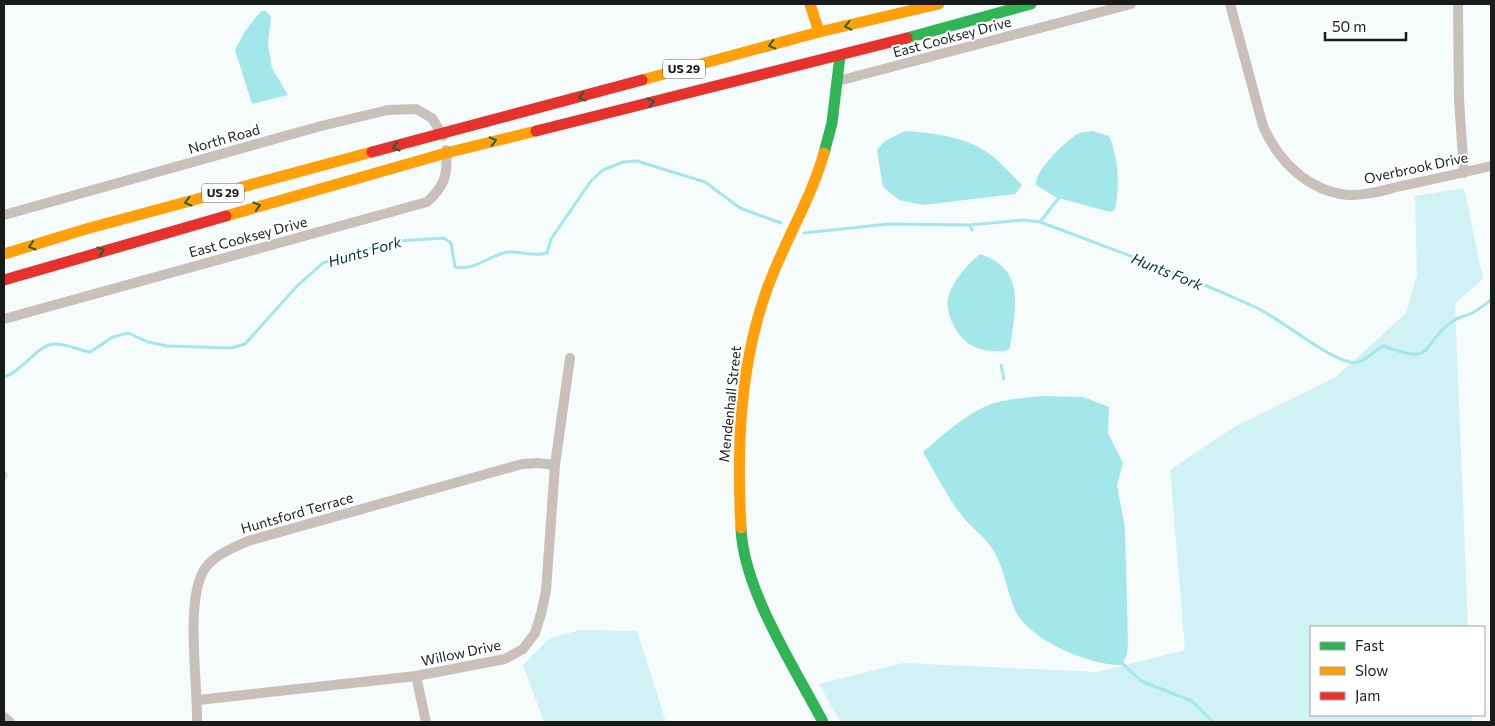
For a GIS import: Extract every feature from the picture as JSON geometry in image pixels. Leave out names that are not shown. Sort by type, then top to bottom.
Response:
[{"type":"main road","points":[[720,85],[766,60],[816,43],[819,32],[810,4]]},
{"type":"main road","name":"US 29","points":[[4,254],[86,229],[819,32],[939,4]]},
{"type":"main road","name":"US 29","points":[[4,280],[446,153],[840,56],[1031,4]]},
{"type":"main road","points":[[840,56],[844,43],[911,11]]},
{"type":"main road","name":"Mendenhall Street","points":[[823,722],[757,594],[746,565],[741,538],[738,469],[743,393],[750,347],[764,297],[820,166],[832,123],[840,56]]},
{"type":"street","name":"East Cooksey Drive","points":[[838,81],[1131,4]]},
{"type":"street","name":"Overbrook Drive","points":[[1230,4],[1263,126],[1279,156],[1305,180],[1329,190],[1348,194],[1370,193],[1491,166]]},
{"type":"street","points":[[1458,4],[1459,99],[1464,173]]},
{"type":"street","name":"North Road","points":[[4,215],[321,126],[388,110],[416,109],[432,118],[443,134]]},
{"type":"street","name":"East Cooksey Drive","points":[[4,319],[427,202],[440,190],[447,172],[443,134]]},
{"type":"street","name":"Willow Drive","points":[[198,700],[416,676],[505,659],[523,649],[535,633],[546,591],[555,465],[570,358]]},
{"type":"street","name":"Huntsford Terrace","points":[[197,722],[198,700],[193,607],[196,585],[206,567],[222,553],[248,541],[522,464],[555,465]]},
{"type":"street","points":[[416,676],[426,722]]},
{"type":"street","points":[[4,717],[10,722]]},
{"type":"shaded area","points":[[1464,188],[1483,279],[1455,303],[1468,626],[1310,626],[1310,716],[1472,716],[1472,722],[840,722],[819,684],[903,663],[1098,672],[1185,650],[1170,470],[1234,427],[1336,377],[1406,313],[1417,275],[1415,196]]},
{"type":"shaded area","points":[[580,630],[637,631],[666,722],[544,722],[523,665],[550,638]]},
{"type":"water","points":[[261,11],[266,11],[271,17],[268,44],[272,68],[288,95],[252,104],[235,50],[245,31]]},
{"type":"water","points":[[905,131],[950,137],[972,144],[991,155],[1022,185],[1015,194],[923,205],[899,200],[883,187],[877,150],[885,141]]},
{"type":"water","points":[[1093,131],[1109,136],[1115,154],[1118,191],[1115,210],[1110,212],[1055,197],[1036,185],[1040,172],[1065,143],[1077,134]]},
{"type":"water","points":[[980,254],[995,261],[1005,270],[1011,280],[1015,305],[1014,319],[1010,348],[1005,351],[987,351],[971,345],[961,337],[948,311],[948,298],[953,285]]},
{"type":"water","points":[[1043,396],[1083,397],[1109,407],[1108,433],[1123,463],[1117,485],[1125,528],[1128,643],[1127,654],[1122,665],[1094,661],[1063,650],[1035,633],[1024,623],[1016,612],[1000,563],[992,548],[959,512],[923,452],[977,410],[1006,400]]},
{"type":"waterway","name":"Hunts Fork","points":[[4,377],[18,369],[48,345],[59,344],[90,352],[113,337],[128,333],[148,342],[167,346],[231,348],[245,344],[297,286],[323,263],[347,254],[399,241],[444,238],[451,243],[455,267],[463,268],[476,265],[508,252],[547,253],[551,239],[591,181],[603,170],[623,162],[637,161],[705,182],[740,208],[781,223]]},
{"type":"waterway","points":[[1040,222],[1061,195]]},
{"type":"waterway","name":"Hunts Fork","points":[[804,233],[889,224],[970,225],[1024,220],[1040,222],[1229,295],[1278,320],[1328,353],[1350,362],[1359,362],[1383,346],[1401,352],[1420,353],[1453,321],[1475,312],[1491,300]]},
{"type":"waterway","name":"Hunts Fork","points":[[970,225],[972,230]]},
{"type":"waterway","points":[[1001,365],[1004,379]]},
{"type":"waterway","name":"Hunts Fork","points":[[4,472],[6,475],[4,480]]},
{"type":"waterway","points":[[1120,661],[1141,681],[1192,701],[1213,722]]},
{"type":"traffic: fast","points":[[907,38],[1031,4]]},
{"type":"traffic: fast","points":[[824,153],[832,123],[840,56]]},
{"type":"traffic: fast","points":[[741,528],[744,552],[760,602],[785,653],[823,722]]},
{"type":"traffic: slow","points":[[810,4],[819,32]]},
{"type":"traffic: slow","points":[[642,80],[819,32],[939,4]]},
{"type":"traffic: slow","points":[[226,216],[446,153],[536,131]]},
{"type":"traffic: slow","points":[[4,254],[86,229],[372,152]]},
{"type":"traffic: slow","points":[[741,528],[740,441],[749,354],[771,279],[811,190],[824,153]]},
{"type":"traffic: jam","points":[[536,131],[907,38]]},
{"type":"traffic: jam","points":[[372,152],[642,80]]},
{"type":"traffic: jam","points":[[4,280],[226,216]]}]
